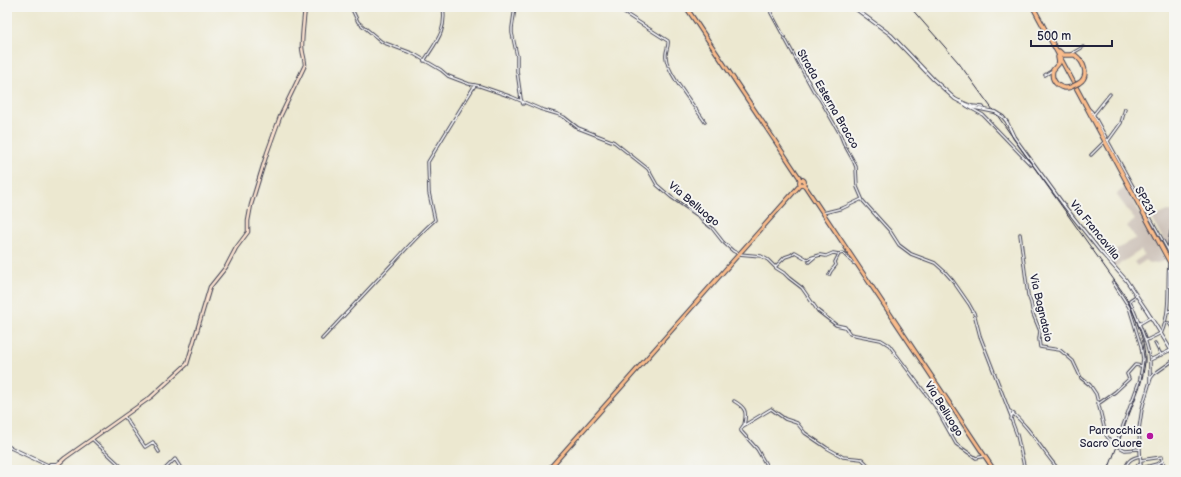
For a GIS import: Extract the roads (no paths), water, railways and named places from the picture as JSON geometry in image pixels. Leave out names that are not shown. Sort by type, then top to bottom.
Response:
[{"type":"highway","name":"SP231","points":[[1033,8],[1057,49],[1174,268]]},
{"type":"highway","name":"SP231","points":[[1033,8],[1174,268]]},
{"type":"highway","points":[[1057,49],[1062,55],[1074,54]]},
{"type":"highway","points":[[1052,72],[1059,63],[1058,54]]},
{"type":"highway","points":[[1066,66],[1066,60],[1074,54]]},
{"type":"highway","points":[[1052,72],[1057,84],[1061,88],[1066,89],[1079,83],[1085,77],[1085,71],[1074,54]]},
{"type":"highway","points":[[1052,72],[1059,66],[1063,68],[1072,79]]},
{"type":"main road","points":[[53,468],[151,398],[187,364],[209,288],[227,266],[236,248],[248,232],[248,221],[251,205],[267,153],[280,117],[305,65],[302,48],[305,7]]},
{"type":"main road","points":[[686,7],[994,470]]},
{"type":"main road","points":[[548,470],[801,182]]},
{"type":"street","name":"Via Belluogo","points":[[351,7],[358,22],[382,42],[414,54],[441,70],[448,76],[557,114],[564,117],[578,128],[614,142],[648,169],[657,185],[675,200],[700,217],[712,228],[723,242],[738,254],[761,256],[768,260],[802,288],[818,311],[831,322],[840,327],[843,326],[850,334],[881,340],[889,345],[935,406],[952,438],[958,446],[976,458],[985,456]]},
{"type":"street","points":[[424,61],[442,32],[444,17],[443,7]]},
{"type":"street","points":[[515,7],[512,34],[517,56],[516,65],[523,104]]},
{"type":"street","points":[[615,7],[668,41],[666,57],[671,73],[706,122]]},
{"type":"street","name":"Strada Esterna Bracco","points":[[771,7],[771,13],[784,38],[840,134],[854,162],[856,167],[856,187],[862,199],[890,231],[899,245],[911,254],[935,263],[945,272],[953,281],[974,313],[980,336],[1011,416],[1025,470]]},
{"type":"street","points":[[855,7],[891,35],[933,79],[958,101],[983,114],[1031,165]]},
{"type":"street","points":[[1169,7],[1174,8]]},
{"type":"street","points":[[1074,54],[1083,47]]},
{"type":"street","points":[[322,339],[421,233],[435,220],[429,193],[428,162],[475,85]]},
{"type":"street","points":[[1094,114],[1110,94]]},
{"type":"street","points":[[958,101],[972,106],[983,107],[983,114]]},
{"type":"street","name":"Via Francavilla","points":[[970,108],[996,112],[1003,117],[1012,133],[1066,208],[1100,251],[1126,280],[1174,355]]},
{"type":"street","points":[[1108,141],[1121,123],[1125,108]]},
{"type":"street","points":[[1089,109],[1094,114],[1168,250],[1174,268],[1168,271]]},
{"type":"street","name":"SP231","points":[[1102,136],[1168,263],[1174,268],[1174,274]]},
{"type":"street","points":[[1091,155],[1104,142]]},
{"type":"street","points":[[823,213],[843,208],[862,199]]},
{"type":"street","points":[[1168,250],[1174,222]]},
{"type":"street","name":"Via Bagnatoio","points":[[1020,234],[1028,295],[1033,314],[1040,331],[1038,338],[1040,347],[1060,350],[1073,361],[1082,378],[1093,389],[1106,434],[1112,443],[1116,445]]},
{"type":"street","points":[[775,267],[785,257],[795,252],[807,259],[820,255],[826,256],[833,253],[843,253],[853,263],[857,264]]},
{"type":"street","points":[[829,275],[836,265],[839,254]]},
{"type":"street","points":[[809,262],[816,256]]},
{"type":"street","points":[[1144,341],[1161,334],[1167,312],[1168,263]]},
{"type":"street","points":[[1113,282],[1126,302],[1133,317],[1142,346],[1143,359],[1139,382],[1116,445],[1125,450],[1140,449]]},
{"type":"street","points":[[1136,296],[1130,301],[1150,360],[1151,376],[1142,409],[1139,429],[1142,469],[1159,463],[1162,460]]},
{"type":"street","points":[[1167,312],[1174,309]]},
{"type":"street","points":[[1139,324],[1151,317]]},
{"type":"street","points":[[1166,317],[1174,330]]},
{"type":"street","points":[[1164,324],[1166,322],[1169,323]]},
{"type":"street","points":[[1155,343],[1161,354]]},
{"type":"street","points":[[1150,360],[1171,350]]},
{"type":"street","points":[[1151,376],[1174,360]]},
{"type":"street","points":[[1098,404],[1115,392],[1128,380],[1127,374],[1135,366],[1142,366]]},
{"type":"street","points":[[1150,372],[1154,374]]},
{"type":"street","points":[[734,401],[745,410],[746,415],[741,431],[757,448],[769,470]]},
{"type":"street","points":[[744,425],[771,409],[785,419],[797,423],[805,432],[827,448],[845,458],[862,459],[873,470]]},
{"type":"street","points":[[1008,410],[1014,414],[1032,433],[1041,448],[1059,470]]},
{"type":"street","points":[[124,416],[145,447],[153,442],[159,452]]},
{"type":"street","points":[[92,439],[125,470]]},
{"type":"street","points":[[7,446],[60,470],[63,460]]},
{"type":"street","points":[[1126,470],[1126,464],[1129,460],[1140,456]]},
{"type":"street","points":[[1141,460],[1162,457],[1165,470]]},
{"type":"street","points":[[164,470],[175,459],[182,470]]},
{"type":"street","points":[[47,464],[56,464],[63,460]]},
{"type":"street","points":[[1153,470],[1160,469],[1159,463]]},
{"type":"street","points":[[47,464],[53,468]]},
{"type":"street","points":[[1134,470],[1141,464]]},
{"type":"railway","points":[[910,7],[958,62],[993,110]]},
{"type":"railway","points":[[997,115],[1124,294],[1139,327],[1145,354],[1143,375],[1108,470]]},
{"type":"place","name":"Parrocchia Sacro Cuore","points":[[1150,436]]}]
